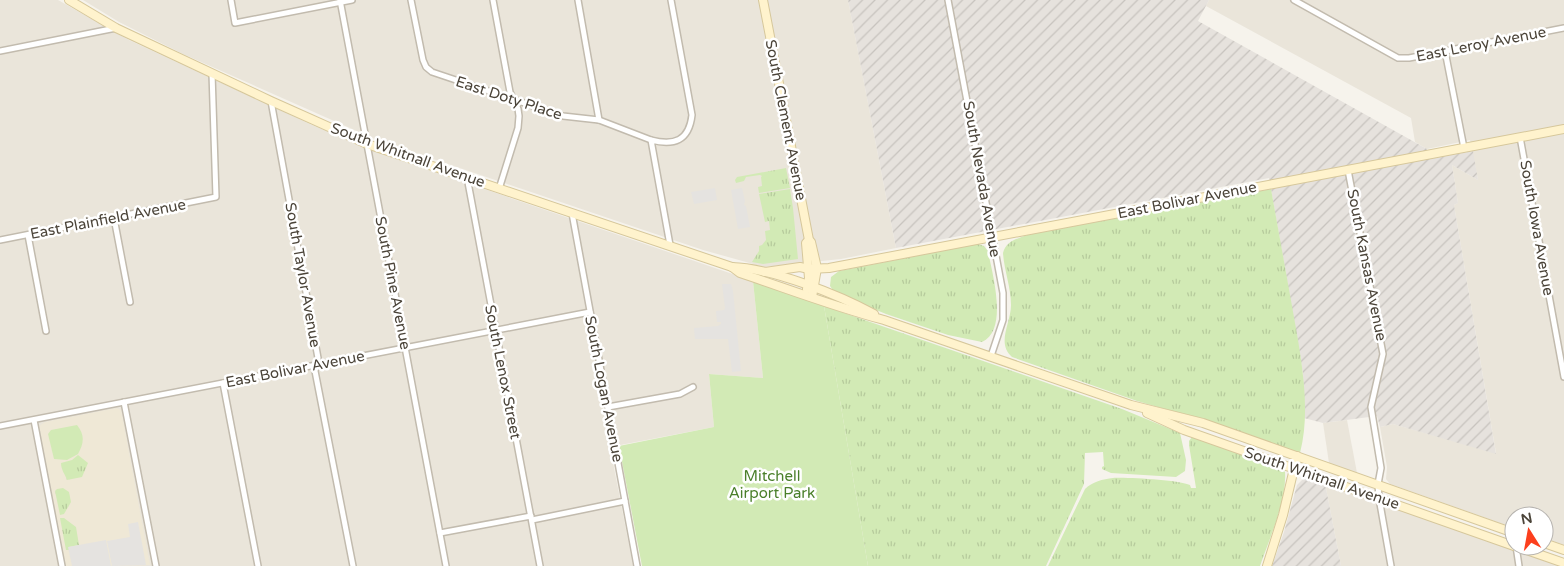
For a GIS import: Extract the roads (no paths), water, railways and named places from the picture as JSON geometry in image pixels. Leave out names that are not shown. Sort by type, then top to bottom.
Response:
[{"type":"street","name":"South Whitnall Avenue","points":[[69,0],[116,28],[367,144],[670,245],[732,267],[740,273],[809,295],[844,310],[884,320],[1131,405],[1203,423],[1504,530]]},
{"type":"street","points":[[231,0],[235,23],[352,0]]},
{"type":"street","name":"East Doty Place","points":[[411,0],[422,60],[432,72],[563,116],[599,120],[662,143],[676,142],[686,134],[691,123],[691,108],[670,0]]},
{"type":"street","points":[[493,0],[510,92],[518,109],[518,128],[499,188]]},
{"type":"street","points":[[578,0],[599,120]]},
{"type":"street","name":"South Clement Avenue","points":[[763,0],[809,240],[806,243],[813,269],[809,295]]},
{"type":"street","name":"South Nevada Avenue","points":[[948,0],[993,237],[1004,308],[1003,320],[991,356]]},
{"type":"street","name":"East Leroy Avenue","points":[[1294,0],[1398,58],[1409,58],[1564,28]]},
{"type":"street","name":"South Pine Avenue","points":[[340,1],[446,566]]},
{"type":"street","points":[[0,51],[116,28]]},
{"type":"street","points":[[1445,51],[1464,148]]},
{"type":"street","name":"East Plainfield Avenue","points":[[0,240],[216,197],[212,74]]},
{"type":"street","name":"South Taylor Avenue","points":[[271,101],[318,358],[315,371],[353,566]]},
{"type":"street","name":"East Bolivar Avenue","points":[[765,272],[800,268],[813,269],[993,237],[1564,129]]},
{"type":"street","name":"South Iowa Avenue","points":[[1520,137],[1564,377]]},
{"type":"street","points":[[651,140],[670,245]]},
{"type":"street","name":"South Kansas Avenue","points":[[1348,170],[1384,354],[1371,407],[1381,468],[1378,484],[1391,566]]},
{"type":"street","name":"South Lenox Street","points":[[467,178],[540,566]]},
{"type":"street","name":"South Logan Avenue","points":[[572,213],[637,566]]},
{"type":"street","points":[[114,218],[130,302]]},
{"type":"street","points":[[28,235],[46,331]]},
{"type":"street","name":"South Whitnall Avenue","points":[[732,267],[744,267],[765,272],[811,287],[857,305],[884,320]]},
{"type":"street","name":"East Bolivar Avenue","points":[[0,426],[590,312]]},
{"type":"street","points":[[223,383],[258,566]]},
{"type":"street","points":[[608,407],[680,394],[693,386]]},
{"type":"street","points":[[124,402],[156,566]]},
{"type":"street","name":"South Whitnall Avenue","points":[[1131,405],[1184,430],[1504,542]]},
{"type":"street","points":[[34,420],[62,566]]},
{"type":"street","points":[[1267,566],[1283,515],[1297,456]]},
{"type":"street","points":[[440,533],[625,501]]},
{"type":"street","points":[[1453,524],[1457,512]]},
{"type":"street","name":"South Whitnall Avenue","points":[[1544,556],[1564,563]]},
{"type":"park label","name":"Mitchell Airport Park","points":[[772,484]]}]
